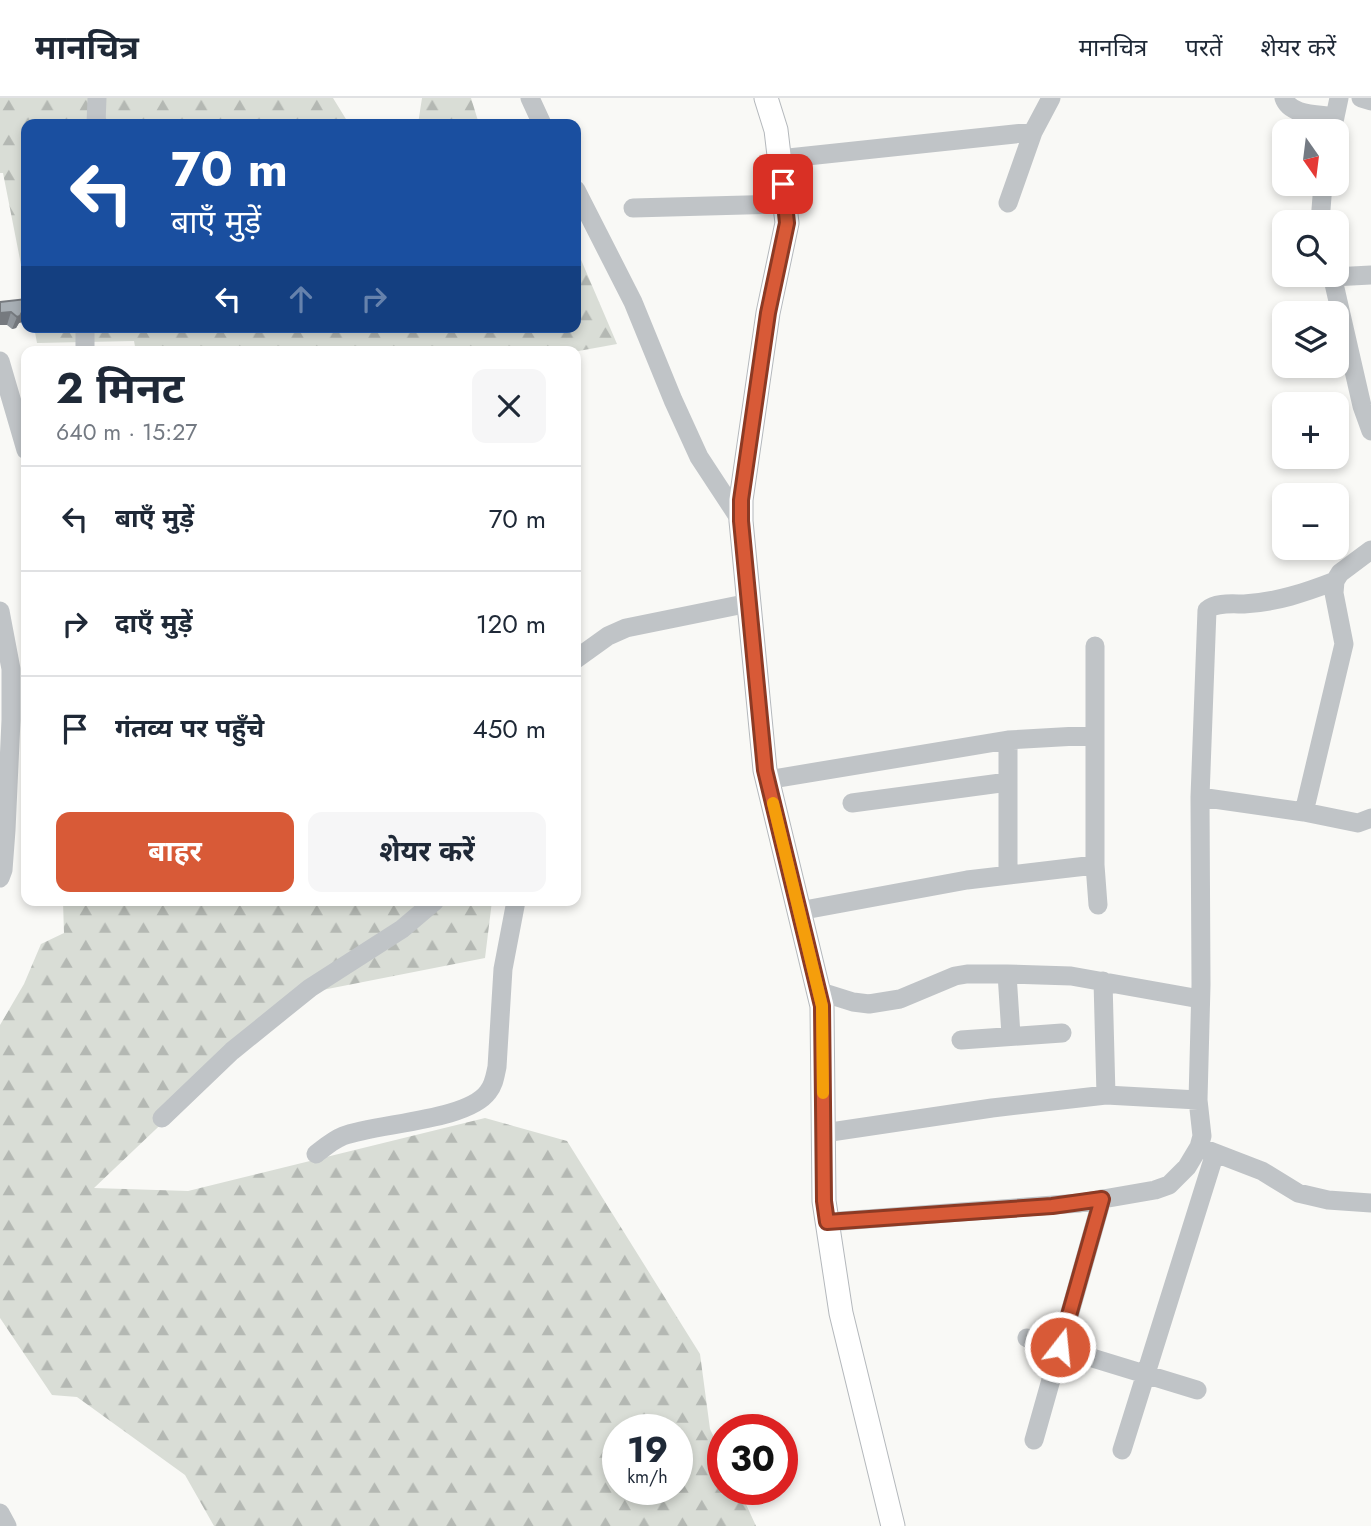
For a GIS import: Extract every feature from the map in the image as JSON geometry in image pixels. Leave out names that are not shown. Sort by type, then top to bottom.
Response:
[{"type":"main road","points":[[766,98],[776,130],[787,223],[768,313],[741,500],[741,521],[767,780],[822,1006],[824,1201],[827,1222],[841,1312],[893,1526]]},
{"type":"street","points":[[96,119],[97,98]]},
{"type":"street","points":[[530,98],[540,119]]},
{"type":"street","points":[[1008,203],[1033,132],[1051,98]]},
{"type":"street","points":[[1284,98],[1293,110],[1335,115]]},
{"type":"street","points":[[1361,98],[1371,101]]},
{"type":"street","points":[[779,159],[1033,132]]},
{"type":"street","points":[[581,200],[633,302],[699,457],[741,521]]},
{"type":"street","points":[[633,208],[785,204]]},
{"type":"street","points":[[1349,276],[1371,275]]},
{"type":"street","points":[[1335,287],[1362,405],[1371,431]]},
{"type":"street","points":[[0,361],[21,433]]},
{"type":"street","points":[[1304,812],[1344,644],[1334,593],[1335,581],[1340,572],[1371,551]]},
{"type":"street","points":[[1122,1450],[1207,1150],[1202,1136],[1198,1100],[1200,797],[1207,610],[1211,606],[1266,603],[1284,599],[1335,581]]},
{"type":"street","points":[[581,655],[608,636],[626,628],[749,603]]},
{"type":"street","points":[[0,611],[10,669],[11,707],[7,818],[0,878]]},
{"type":"street","points":[[1095,646],[1095,865],[1098,905]]},
{"type":"street","points":[[767,780],[1008,740],[1095,735]]},
{"type":"street","points":[[1008,740],[1008,875]]},
{"type":"street","points":[[852,803],[1009,782]]},
{"type":"street","points":[[1200,797],[1358,823],[1371,818]]},
{"type":"street","points":[[799,911],[939,885],[1095,865]]},
{"type":"street","points":[[162,1118],[232,1051],[310,988],[402,929],[429,906]]},
{"type":"street","points":[[316,1154],[344,1135],[447,1113],[480,1100],[488,1093],[497,1067],[503,969],[515,906]]},
{"type":"street","points":[[818,991],[853,1002],[885,1002],[913,994],[955,976],[1007,974],[1071,976],[1200,999]]},
{"type":"street","points":[[1007,974],[1011,1035]]},
{"type":"street","points":[[1103,981],[1106,1095]]},
{"type":"street","points":[[961,1040],[1062,1033]]},
{"type":"street","points":[[824,1133],[992,1108],[1106,1095],[1198,1100]]},
{"type":"street","points":[[827,1222],[1052,1206],[1155,1190],[1180,1177],[1207,1150]]},
{"type":"street","points":[[1207,1150],[1262,1171],[1298,1193],[1312,1198],[1371,1203]]},
{"type":"street","points":[[1034,1440],[1102,1199]]},
{"type":"street","points":[[1027,1338],[1197,1391]]},
{"type":"street","points":[[0,1513],[7,1526]]},
{"type":"green space","points":[[0,98],[333,98],[346,119],[21,119],[21,265],[3,173],[0,173]]},
{"type":"green space","points":[[422,98],[471,98],[477,119],[419,119]]},
{"type":"green space","points":[[581,260],[617,344],[581,351],[581,346],[135,346],[134,341],[37,343],[35,333],[581,333]]},
{"type":"green space","points":[[63,906],[491,906],[485,958],[297,995],[94,1188],[188,1191],[485,1118],[567,1141],[700,1354],[708,1414],[707,1505],[746,1505],[756,1526],[214,1526],[185,1475],[77,1397],[52,1395],[0,1318],[0,1025],[24,984],[41,944],[64,933]]},
{"type":"building","points":[[21,300],[20,316],[17,317],[11,312],[0,313],[0,302]]},
{"type":"slow traffic","points":[[773,803],[822,1006],[823,1093]]},
{"type":"route","points":[[783,184],[787,223],[768,313],[741,500],[741,521],[765,770],[822,1006],[824,1201],[827,1222],[1052,1206],[1102,1199],[1060,1347]]}]
